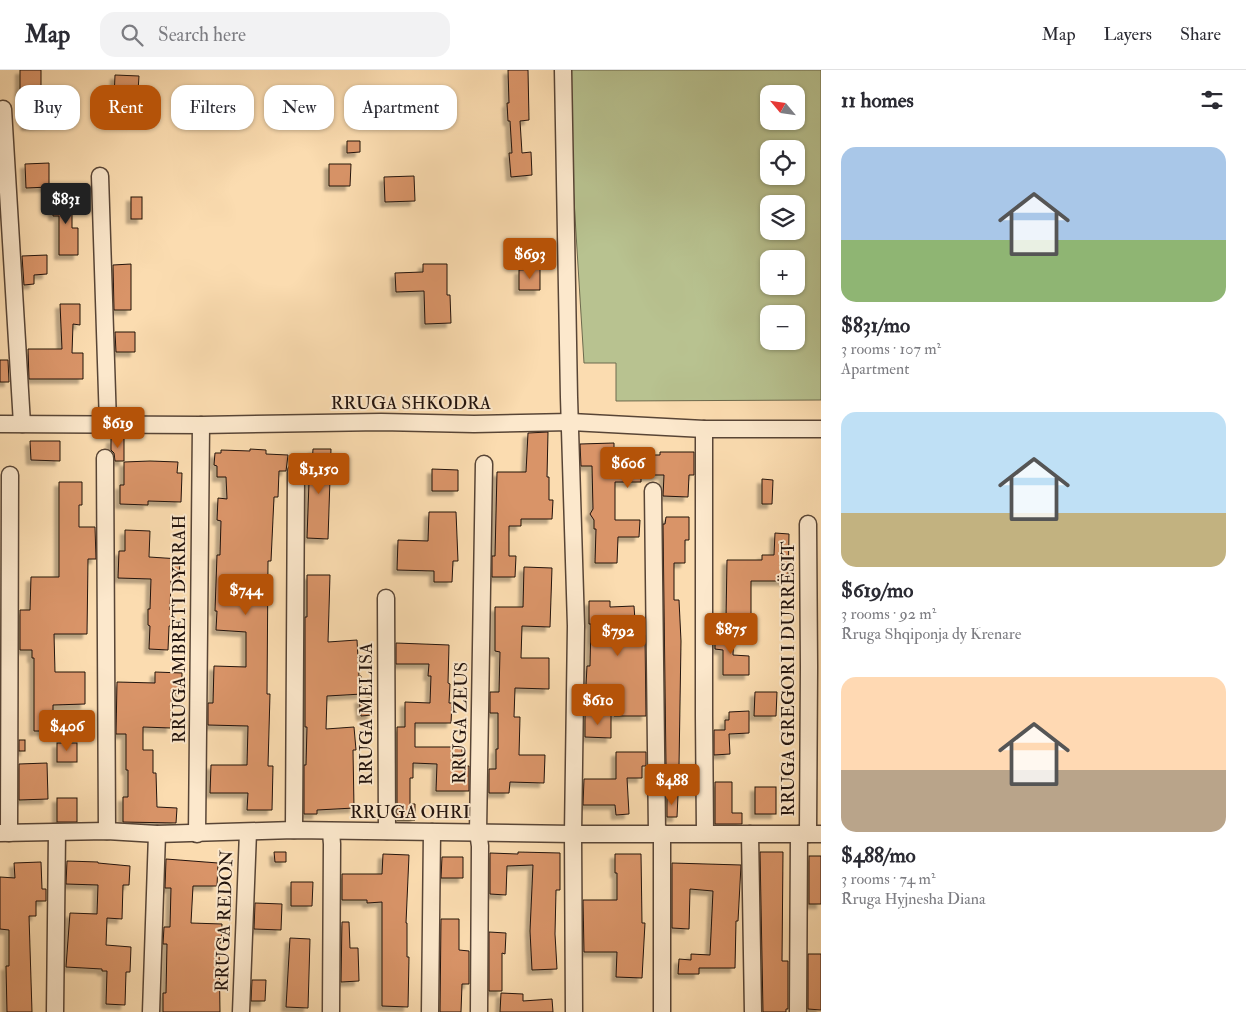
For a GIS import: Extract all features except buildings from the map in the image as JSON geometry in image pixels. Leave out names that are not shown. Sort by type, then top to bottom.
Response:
[{"type":"street","points":[[563,70],[576,626],[573,834],[574,1012]]},
{"type":"street","points":[[4,109],[22,424]]},
{"type":"street","points":[[100,176],[108,424]]},
{"type":"street","name":"RRUGA SHKODRA","points":[[0,424],[381,422],[474,424],[571,422],[704,429],[821,429]]},
{"type":"street","name":"RRUGA MBRETI DYRRAH","points":[[197,834],[201,424]]},
{"type":"street","points":[[704,429],[705,833]]},
{"type":"street","points":[[105,458],[107,831]]},
{"type":"street","name":"RRUGA ZEUS","points":[[479,1012],[480,846],[478,832],[484,464]]},
{"type":"street","points":[[294,830],[296,472]]},
{"type":"street","points":[[4,833],[10,474]]},
{"type":"street","points":[[653,490],[662,1012]]},
{"type":"street","name":"RRUGA GREGORI I DURRËSIT","points":[[798,1012],[809,834],[808,524]]},
{"type":"street","name":"RRUGA MELISA","points":[[386,598],[386,831]]},
{"type":"street","name":"RRUGA OHRI","points":[[4,833],[107,831],[197,834],[294,830],[573,834],[809,834]]},
{"type":"street","points":[[55,1012],[57,832]]},
{"type":"street","name":"RRUGA REDON","points":[[241,1012],[248,832]]},
{"type":"street","points":[[331,832],[331,1012]]},
{"type":"street","points":[[430,1012],[432,832]]},
{"type":"street","points":[[151,1012],[157,834]]},
{"type":"street","points":[[750,834],[753,1012]]},
{"type":"green space","points":[[566,70],[821,70],[821,400],[616,401],[616,363],[584,363]]}]
